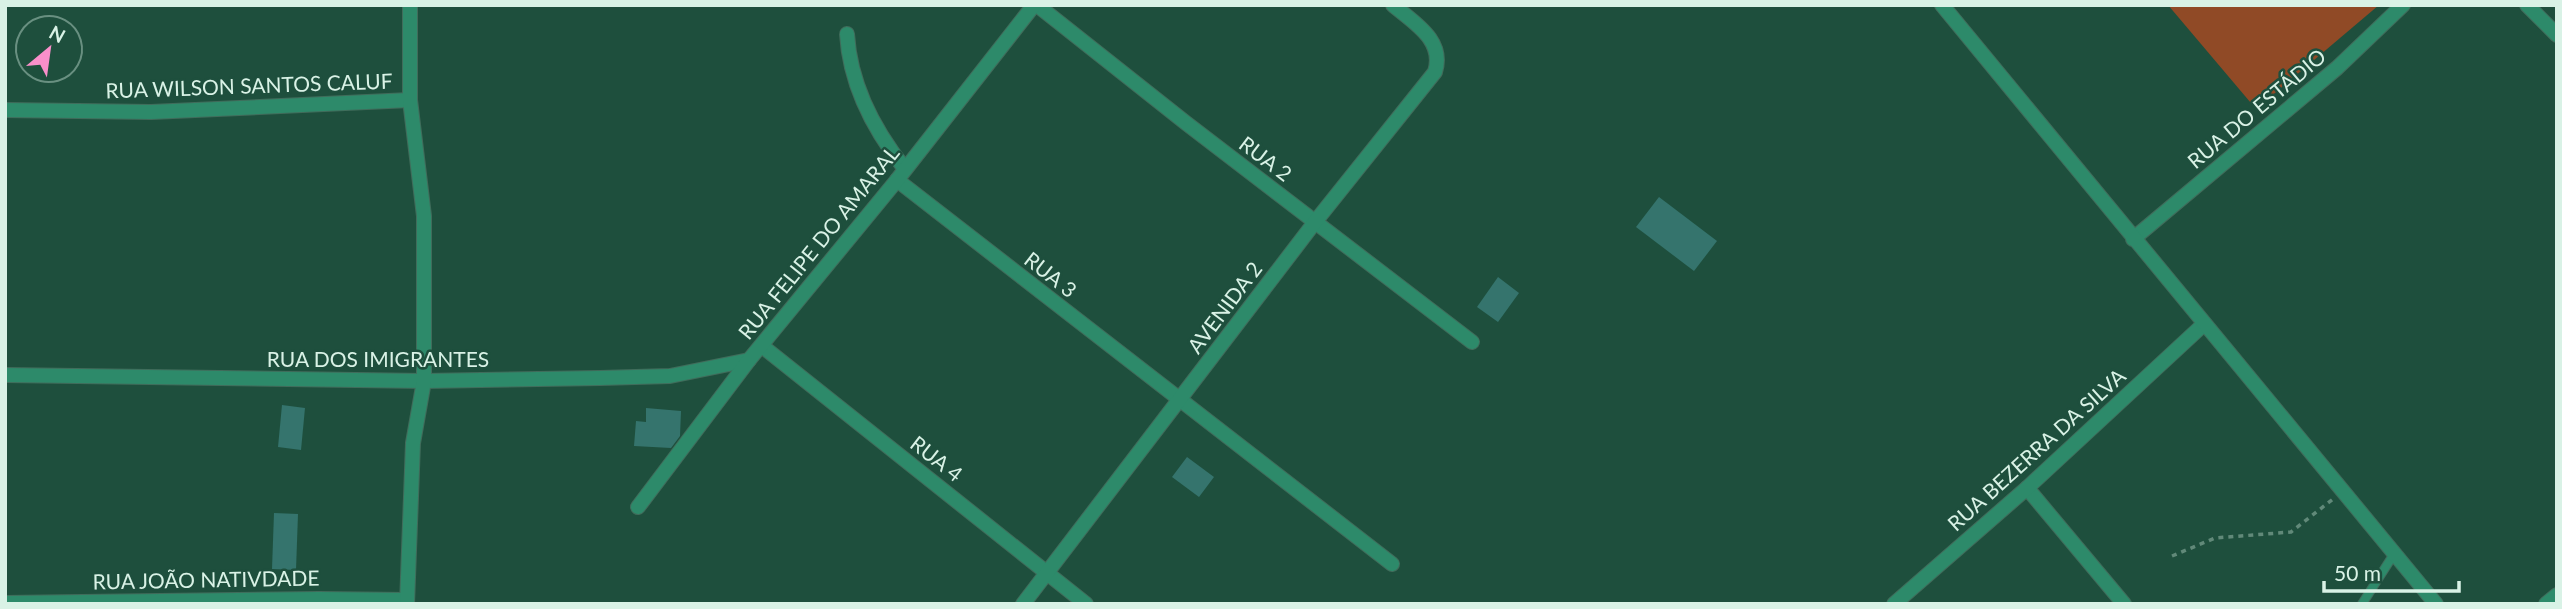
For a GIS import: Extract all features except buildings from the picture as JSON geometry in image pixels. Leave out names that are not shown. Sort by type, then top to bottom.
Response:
[{"type":"street","points":[[407,602],[413,443],[424,381],[424,216],[410,100],[410,5]]},
{"type":"street","name":"RUA FELIPE DO AMARAL","points":[[638,507],[749,360],[1035,5]]},
{"type":"street","name":"RUA 2","points":[[1035,5],[1472,342]]},
{"type":"street","name":"AVENIDA 2","points":[[1023,604],[1315,222],[1435,72],[1437,50],[1426,33],[1393,5]]},
{"type":"street","points":[[1942,5],[2436,604]]},
{"type":"street","name":"RUA DO ESTÁDIO","points":[[2133,239],[2337,68],[2403,5]]},
{"type":"street","points":[[2527,5],[2557,35]]},
{"type":"street","name":"RUA 3","points":[[847,34],[857,86],[870,118],[901,174],[1180,401],[1392,564]]},
{"type":"street","name":"RUA WILSON SANTOS CALUF","points":[[5,110],[151,112],[410,100]]},
{"type":"street","name":"RUA BEZERRA DA SILVA","points":[[1894,604],[2027,488],[2204,324]]},
{"type":"street","name":"RUA 4","points":[[762,346],[1086,604]]},
{"type":"street","name":"RUA DOS IMIGRANTES","points":[[5,375],[424,381],[670,376],[749,360]]},
{"type":"street","points":[[2027,488],[2124,604]]},
{"type":"street","points":[[2546,604],[2557,595]]},
{"type":"street","name":"RUA JOÃO NATIVDADE","points":[[5,603],[319,598],[407,602]]},
{"type":"lane","points":[[2362,604],[2394,554]]},
{"type":"path","points":[[2172,556],[2215,538],[2291,532],[2343,491]]},
{"type":"shaded area","points":[[2168,5],[2379,5],[2256,109]]}]
